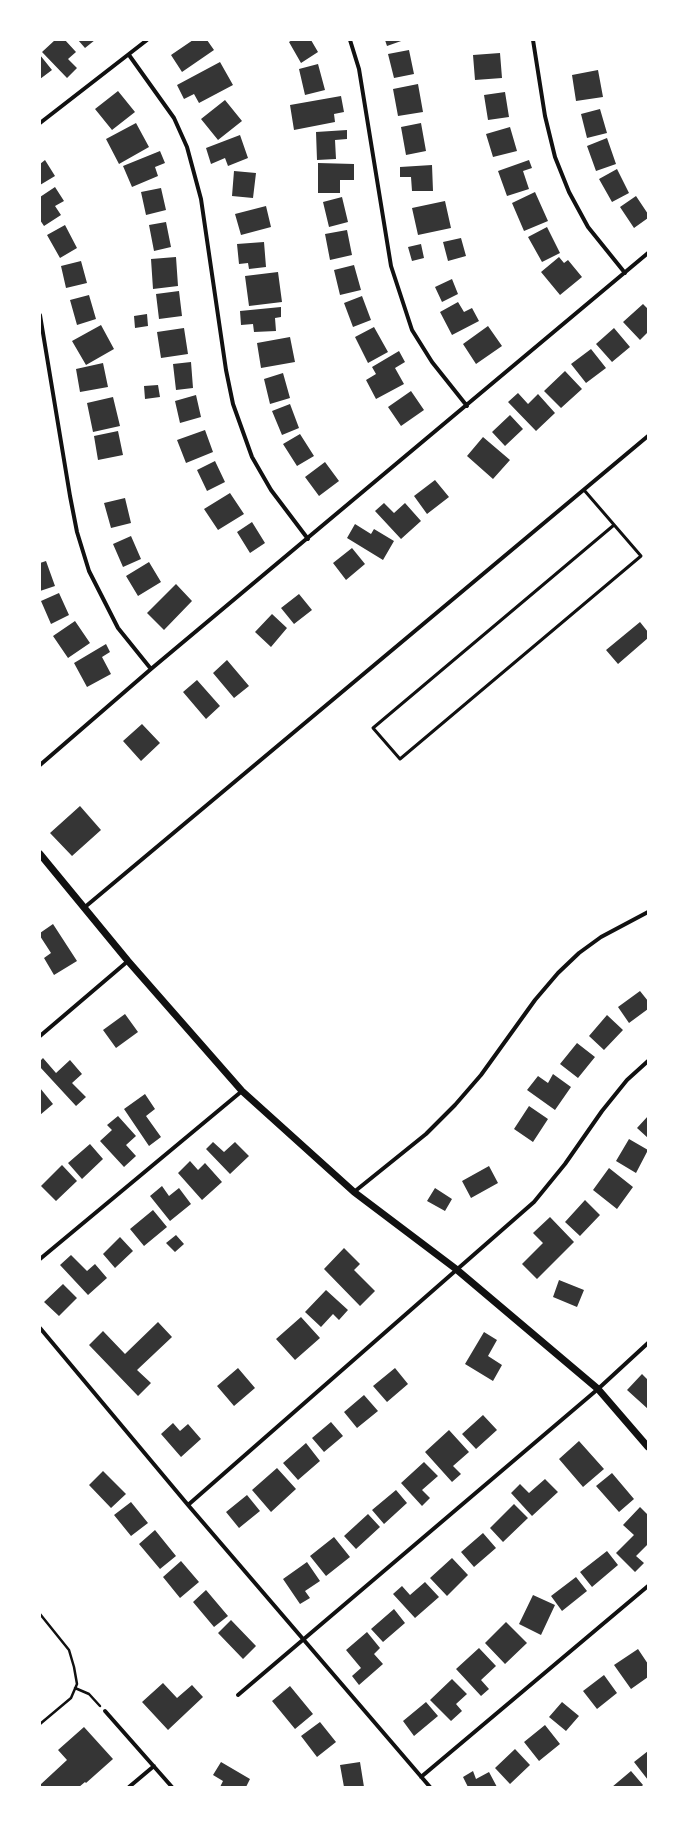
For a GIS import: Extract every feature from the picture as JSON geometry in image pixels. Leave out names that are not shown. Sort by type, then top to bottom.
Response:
[{"type":"street","points":[[40,123],[148,40]]},
{"type":"street","points":[[350,40],[359,68],[391,266],[412,330],[432,362],[467,406]]},
{"type":"street","points":[[533,40],[545,116],[554,157],[569,192],[588,227],[625,272]]},
{"type":"street","points":[[129,55],[174,118],[187,147],[201,199],[226,370],[234,404],[252,457],[271,490],[308,539]]},
{"type":"street","points":[[40,765],[151,669],[648,253]]},
{"type":"street","points":[[40,315],[70,496],[77,532],[89,571],[103,602],[118,628],[151,669]]},
{"type":"street","points":[[85,907],[648,436]]},
{"type":"street","points":[[40,854],[128,961],[242,1091],[354,1192],[456,1270],[598,1389],[648,1447]]},
{"type":"street","points":[[354,1192],[426,1134],[455,1105],[481,1075],[535,1000],[558,973],[579,953],[601,937],[648,912]]},
{"type":"street","points":[[40,1036],[128,961]]},
{"type":"street","points":[[188,1504],[534,1202],[565,1164],[602,1111],[627,1080],[648,1060]]},
{"type":"street","points":[[40,1259],[242,1091]]},
{"type":"street","points":[[40,1328],[430,1787]]},
{"type":"street","points":[[238,1695],[598,1389],[648,1343]]},
{"type":"street","points":[[421,1777],[648,1586]]},
{"type":"street","points":[[105,1711],[172,1787]]},
{"type":"street","points":[[129,1787],[154,1766]]},
{"type":"lane","points":[[584,490],[641,556],[400,759],[372,728],[614,525]]},
{"type":"path","points":[[40,1614],[69,1650],[77,1684],[71,1698],[40,1724]]},
{"type":"path","points":[[75,1688],[89,1694],[105,1711]]},
{"type":"building","points":[[55,40],[65,40],[76,52],[68,59],[77,68],[67,78],[42,52]]},
{"type":"building","points":[[78,40],[95,40],[85,48]]},
{"type":"building","points":[[193,40],[207,40],[214,50],[182,72],[171,55]]},
{"type":"building","points":[[292,40],[311,40],[318,52],[301,63],[289,42]]},
{"type":"building","points":[[385,40],[404,40],[387,46]]},
{"type":"building","points":[[409,50],[414,74],[394,78],[388,54]]},
{"type":"building","points":[[500,53],[502,78],[475,80],[473,55]]},
{"type":"building","points":[[40,55],[52,70],[40,79]]},
{"type":"building","points":[[220,62],[233,85],[199,103],[194,94],[184,99],[177,85]]},
{"type":"building","points":[[318,64],[325,90],[305,95],[299,69]]},
{"type":"building","points":[[598,70],[603,97],[576,101],[572,75]]},
{"type":"building","points":[[418,84],[423,112],[398,116],[393,89]]},
{"type":"building","points":[[118,91],[135,112],[112,130],[95,109]]},
{"type":"building","points":[[505,92],[509,117],[488,120],[484,95]]},
{"type":"building","points":[[341,96],[344,112],[334,114],[335,122],[294,130],[290,105]]},
{"type":"building","points":[[225,100],[242,121],[218,140],[201,119]]},
{"type":"building","points":[[600,109],[607,133],[587,138],[581,114]]},
{"type":"building","points":[[136,123],[149,147],[119,164],[106,139]]},
{"type":"building","points":[[421,123],[426,151],[406,155],[401,127]]},
{"type":"building","points":[[510,127],[517,151],[493,157],[486,134]]},
{"type":"building","points":[[347,130],[347,139],[335,140],[336,159],[317,160],[316,132]]},
{"type":"building","points":[[240,135],[248,158],[228,166],[225,158],[211,164],[206,148]]},
{"type":"building","points":[[607,138],[616,164],[596,171],[587,146]]},
{"type":"building","points":[[160,151],[165,163],[155,167],[158,176],[132,187],[123,166]]},
{"type":"building","points":[[45,160],[55,176],[40,185],[40,164]]},
{"type":"building","points":[[529,160],[532,168],[523,171],[529,189],[507,196],[498,171]]},
{"type":"building","points":[[318,163],[354,164],[354,180],[340,180],[340,193],[318,193]]},
{"type":"building","points":[[432,165],[433,191],[412,191],[411,177],[400,177],[400,167]]},
{"type":"building","points":[[617,169],[629,193],[612,202],[599,179]]},
{"type":"building","points":[[234,171],[256,173],[253,198],[232,196]]},
{"type":"building","points":[[55,187],[64,201],[55,206],[61,215],[44,226],[40,220],[40,197]]},
{"type":"building","points":[[161,188],[166,210],[146,215],[141,192]]},
{"type":"building","points":[[535,192],[548,221],[524,231],[512,203]]},
{"type":"building","points":[[636,196],[648,214],[648,218],[634,228],[620,207]]},
{"type":"building","points":[[342,197],[348,222],[329,227],[323,202]]},
{"type":"building","points":[[445,201],[451,228],[418,235],[412,208]]},
{"type":"building","points":[[266,206],[271,227],[241,235],[235,214]]},
{"type":"building","points":[[166,222],[171,247],[154,251],[149,225]]},
{"type":"building","points":[[65,225],[77,248],[60,258],[47,235]]},
{"type":"building","points":[[547,227],[560,253],[542,262],[528,237]]},
{"type":"building","points":[[347,230],[352,255],[330,260],[325,234]]},
{"type":"building","points":[[461,238],[466,256],[448,261],[443,242]]},
{"type":"building","points":[[264,242],[266,267],[249,269],[248,263],[239,264],[237,244]]},
{"type":"building","points":[[421,244],[424,258],[412,261],[408,247]]},
{"type":"building","points":[[176,257],[178,286],[153,289],[151,259]]},
{"type":"building","points":[[559,257],[564,263],[568,260],[582,277],[560,295],[541,272]]},
{"type":"building","points":[[81,261],[87,283],[66,288],[61,266]]},
{"type":"building","points":[[354,265],[361,290],[340,295],[334,270]]},
{"type":"building","points":[[278,272],[282,302],[249,306],[245,276]]},
{"type":"building","points":[[452,279],[458,294],[442,302],[435,287]]},
{"type":"building","points":[[179,291],[182,316],[159,319],[156,294]]},
{"type":"building","points":[[89,295],[96,319],[77,325],[70,300]]},
{"type":"building","points":[[362,296],[371,320],[353,327],[344,303]]},
{"type":"building","points":[[458,302],[464,312],[472,308],[479,321],[452,335],[440,312]]},
{"type":"building","points":[[643,304],[648,309],[648,332],[640,340],[623,322]]},
{"type":"building","points":[[281,307],[281,317],[275,318],[276,331],[254,332],[253,324],[241,325],[240,311]]},
{"type":"building","points":[[147,314],[148,326],[135,328],[134,316]]},
{"type":"building","points":[[101,325],[114,349],[86,365],[72,341]]},
{"type":"building","points":[[488,326],[502,346],[476,364],[463,344]]},
{"type":"building","points":[[374,327],[388,352],[368,363],[355,337]]},
{"type":"building","points":[[184,328],[188,354],[161,358],[157,332]]},
{"type":"building","points":[[614,328],[630,347],[612,362],[596,344]]},
{"type":"building","points":[[290,337],[295,362],[261,368],[257,343]]},
{"type":"building","points":[[591,349],[606,368],[586,383],[571,364]]},
{"type":"building","points":[[399,351],[405,362],[395,368],[404,384],[376,399],[366,380],[376,374],[372,367]]},
{"type":"building","points":[[191,362],[193,388],[176,390],[173,364]]},
{"type":"building","points":[[103,363],[108,387],[80,392],[76,369]]},
{"type":"building","points":[[565,371],[582,389],[561,408],[544,391]]},
{"type":"building","points":[[283,373],[290,398],[270,404],[264,379]]},
{"type":"building","points":[[158,385],[160,397],[145,399],[144,386]]},
{"type":"building","points":[[411,391],[424,410],[401,426],[388,407]]},
{"type":"building","points":[[518,393],[528,404],[538,394],[555,413],[536,431],[508,402]]},
{"type":"building","points":[[196,395],[201,417],[180,423],[175,401]]},
{"type":"building","points":[[113,397],[120,426],[93,432],[87,403]]},
{"type":"building","points":[[290,404],[299,428],[282,435],[272,411]]},
{"type":"building","points":[[510,415],[523,429],[505,446],[492,432]]},
{"type":"building","points":[[205,430],[213,452],[186,463],[177,440]]},
{"type":"building","points":[[118,431],[123,455],[98,460],[94,436]]},
{"type":"building","points":[[300,434],[314,456],[297,466],[283,444]]},
{"type":"building","points":[[483,437],[510,460],[493,479],[467,456]]},
{"type":"building","points":[[215,461],[225,482],[207,491],[197,470]]},
{"type":"building","points":[[325,462],[339,481],[319,496],[305,477]]},
{"type":"building","points":[[435,480],[449,497],[427,514],[414,496]]},
{"type":"building","points":[[230,493],[244,514],[218,530],[204,509]]},
{"type":"building","points":[[125,498],[131,523],[111,528],[104,503]]},
{"type":"building","points":[[384,503],[394,513],[405,503],[421,521],[401,539],[375,511]]},
{"type":"building","points":[[252,522],[265,543],[250,553],[237,532]]},
{"type":"building","points":[[355,524],[371,534],[374,529],[394,541],[383,560],[347,538]]},
{"type":"building","points":[[131,536],[141,559],[123,567],[113,544]]},
{"type":"building","points":[[352,548],[365,564],[346,580],[333,563]]},
{"type":"building","points":[[46,561],[55,586],[40,591],[40,563]]},
{"type":"building","points":[[149,562],[161,582],[138,596],[126,576]]},
{"type":"building","points":[[176,584],[192,601],[164,630],[147,613]]},
{"type":"building","points":[[59,593],[69,615],[51,624],[41,601]]},
{"type":"building","points":[[299,594],[312,610],[294,624],[281,608]]},
{"type":"building","points":[[272,614],[287,628],[271,647],[255,632]]},
{"type":"building","points":[[75,621],[90,643],[68,658],[53,636]]},
{"type":"building","points":[[640,622],[648,632],[648,638],[618,664],[606,650]]},
{"type":"building","points":[[106,644],[110,652],[102,657],[111,674],[87,687],[74,663]]},
{"type":"building","points":[[227,660],[249,686],[234,698],[213,673]]},
{"type":"building","points":[[197,680],[220,706],[206,719],[183,692]]},
{"type":"building","points":[[142,724],[160,743],[141,761],[123,741]]},
{"type":"building","points":[[80,806],[101,830],[72,856],[50,833]]},
{"type":"building","points":[[53,924],[77,961],[54,975],[44,958],[51,953],[40,936],[40,933]]},
{"type":"building","points":[[640,991],[648,1001],[648,1009],[629,1023],[618,1007]]},
{"type":"building","points":[[125,1014],[138,1032],[116,1048],[103,1030]]},
{"type":"building","points":[[607,1015],[623,1030],[604,1050],[589,1036]]},
{"type":"building","points":[[577,1043],[595,1057],[578,1078],[560,1064]]},
{"type":"building","points":[[43,1058],[56,1073],[70,1060],[82,1074],[72,1083],[86,1097],[76,1106],[40,1067],[40,1061]]},
{"type":"building","points":[[553,1074],[571,1087],[555,1110],[527,1090],[538,1076],[548,1083]]},
{"type":"building","points":[[40,1088],[53,1104],[40,1115]]},
{"type":"building","points":[[145,1094],[155,1109],[146,1116],[161,1137],[149,1146],[124,1109]]},
{"type":"building","points":[[529,1106],[548,1119],[533,1142],[514,1129]]},
{"type":"building","points":[[118,1116],[136,1136],[126,1145],[136,1156],[124,1167],[100,1141],[112,1130],[107,1125]]},
{"type":"building","points":[[648,1116],[648,1138],[637,1128]]},
{"type":"building","points":[[629,1139],[648,1150],[636,1173],[616,1161]]},
{"type":"building","points":[[213,1142],[224,1152],[235,1142],[249,1156],[230,1174],[206,1149]]},
{"type":"building","points":[[90,1144],[103,1159],[82,1179],[68,1163]]},
{"type":"building","points":[[190,1161],[198,1170],[205,1163],[222,1182],[202,1200],[178,1173]]},
{"type":"building","points":[[62,1165],[77,1181],[56,1201],[41,1186]]},
{"type":"building","points":[[489,1166],[498,1183],[471,1198],[462,1181]]},
{"type":"building","points":[[609,1168],[633,1187],[617,1209],[593,1190]]},
{"type":"building","points":[[162,1186],[169,1196],[179,1188],[191,1204],[170,1221],[150,1196]]},
{"type":"building","points":[[435,1188],[452,1199],[445,1211],[427,1201]]},
{"type":"building","points":[[585,1200],[600,1215],[580,1236],[565,1222]]},
{"type":"building","points":[[153,1210],[167,1227],[144,1246],[130,1229]]},
{"type":"building","points":[[550,1217],[574,1242],[537,1279],[522,1264],[543,1243],[533,1233]]},
{"type":"building","points":[[176,1235],[184,1244],[175,1252],[166,1243]]},
{"type":"building","points":[[120,1237],[133,1251],[115,1268],[103,1254]]},
{"type":"building","points":[[344,1248],[360,1264],[354,1270],[375,1291],[360,1306],[324,1269]]},
{"type":"building","points":[[71,1255],[87,1271],[95,1264],[107,1278],[88,1295],[60,1265]]},
{"type":"building","points":[[559,1280],[584,1290],[577,1307],[553,1297]]},
{"type":"building","points":[[63,1284],[77,1298],[59,1316],[44,1302]]},
{"type":"building","points":[[326,1290],[348,1310],[339,1320],[333,1314],[321,1327],[305,1312]]},
{"type":"building","points":[[301,1317],[320,1338],[295,1360],[276,1339]]},
{"type":"building","points":[[158,1322],[172,1337],[137,1370],[151,1383],[138,1396],[89,1345],[103,1331],[125,1354]]},
{"type":"building","points":[[484,1332],[497,1340],[488,1356],[502,1365],[493,1381],[465,1364]]},
{"type":"building","points":[[238,1368],[255,1388],[234,1406],[217,1386]]},
{"type":"building","points":[[395,1368],[408,1384],[387,1402],[373,1386]]},
{"type":"building","points":[[642,1374],[648,1380],[648,1409],[627,1390]]},
{"type":"building","points":[[364,1395],[378,1411],[357,1428],[344,1412]]},
{"type":"building","points":[[483,1415],[497,1430],[476,1449],[462,1434]]},
{"type":"building","points":[[331,1422],[343,1436],[324,1452],[312,1438]]},
{"type":"building","points":[[173,1423],[180,1431],[188,1424],[201,1439],[181,1457],[161,1434]]},
{"type":"building","points":[[449,1430],[469,1452],[453,1466],[461,1474],[452,1482],[425,1452]]},
{"type":"building","points":[[579,1441],[604,1469],[583,1487],[559,1459]]},
{"type":"building","points":[[306,1443],[320,1461],[298,1480],[283,1463]]},
{"type":"building","points":[[424,1462],[438,1476],[422,1490],[430,1498],[422,1506],[401,1483]]},
{"type":"building","points":[[277,1468],[296,1489],[271,1512],[252,1490]]},
{"type":"building","points":[[103,1471],[126,1494],[111,1508],[89,1485]]},
{"type":"building","points":[[612,1473],[634,1499],[619,1512],[596,1486]]},
{"type":"building","points":[[545,1479],[558,1492],[532,1516],[511,1493],[520,1484],[529,1493]]},
{"type":"building","points":[[396,1490],[407,1503],[384,1524],[372,1510]]},
{"type":"building","points":[[247,1495],[260,1511],[239,1528],[226,1512]]},
{"type":"building","points":[[131,1502],[148,1523],[131,1536],[114,1515]]},
{"type":"building","points":[[514,1504],[528,1518],[503,1542],[490,1528]]},
{"type":"building","points":[[640,1507],[648,1515],[648,1544],[636,1556],[644,1563],[635,1572],[616,1553],[634,1535],[623,1525]]},
{"type":"building","points":[[368,1514],[380,1527],[356,1549],[344,1536]]},
{"type":"building","points":[[155,1530],[176,1556],[160,1569],[139,1544]]},
{"type":"building","points":[[483,1533],[496,1548],[474,1567],[461,1552]]},
{"type":"building","points":[[334,1537],[350,1557],[326,1576],[310,1556]]},
{"type":"building","points":[[607,1551],[618,1565],[592,1587],[580,1572]]},
{"type":"building","points":[[452,1558],[468,1575],[447,1596],[430,1578]]},
{"type":"building","points":[[181,1561],[199,1582],[180,1598],[163,1577]]},
{"type":"building","points":[[307,1562],[320,1581],[305,1591],[310,1598],[300,1604],[283,1579]]},
{"type":"building","points":[[576,1577],[587,1591],[562,1611],[551,1596]]},
{"type":"building","points":[[425,1582],[439,1597],[415,1618],[393,1594],[402,1586],[410,1595]]},
{"type":"building","points":[[206,1590],[228,1616],[214,1627],[193,1602]]},
{"type":"building","points":[[533,1595],[555,1605],[541,1635],[519,1624]]},
{"type":"building","points":[[394,1609],[405,1623],[383,1642],[371,1629]]},
{"type":"building","points":[[231,1620],[256,1646],[243,1659],[218,1633]]},
{"type":"building","points":[[506,1622],[527,1643],[505,1664],[485,1643]]},
{"type":"building","points":[[367,1632],[380,1648],[374,1654],[383,1664],[359,1685],[352,1676],[361,1668],[346,1650]]},
{"type":"building","points":[[479,1648],[496,1666],[481,1680],[489,1689],[481,1696],[456,1669]]},
{"type":"building","points":[[638,1649],[648,1664],[648,1677],[631,1689],[614,1665]]},
{"type":"building","points":[[604,1675],[617,1693],[597,1709],[583,1691]]},
{"type":"building","points":[[452,1679],[467,1694],[456,1704],[462,1711],[451,1721],[430,1700]]},
{"type":"building","points":[[163,1683],[177,1698],[192,1685],[203,1697],[168,1730],[142,1702]]},
{"type":"building","points":[[290,1686],[313,1714],[295,1729],[272,1701]]},
{"type":"building","points":[[426,1702],[438,1716],[414,1736],[403,1721]]},
{"type":"building","points":[[562,1702],[579,1716],[566,1731],[549,1717]]},
{"type":"building","points":[[320,1722],[336,1742],[317,1757],[301,1736]]},
{"type":"building","points":[[545,1725],[560,1744],[539,1761],[524,1742]]},
{"type":"building","points":[[84,1727],[113,1759],[86,1783],[85,1782],[79,1787],[40,1787],[40,1785],[67,1760],[58,1750]]},
{"type":"building","points":[[515,1749],[530,1765],[510,1784],[495,1768]]},
{"type":"building","points":[[648,1751],[648,1780],[634,1762]]},
{"type":"building","points":[[221,1762],[250,1779],[246,1787],[220,1787],[223,1781],[213,1775]]},
{"type":"building","points":[[360,1762],[364,1787],[344,1787],[340,1765]]},
{"type":"building","points":[[473,1771],[476,1779],[489,1772],[497,1787],[468,1787],[463,1777]]},
{"type":"building","points":[[631,1771],[643,1785],[641,1787],[612,1787]]}]
